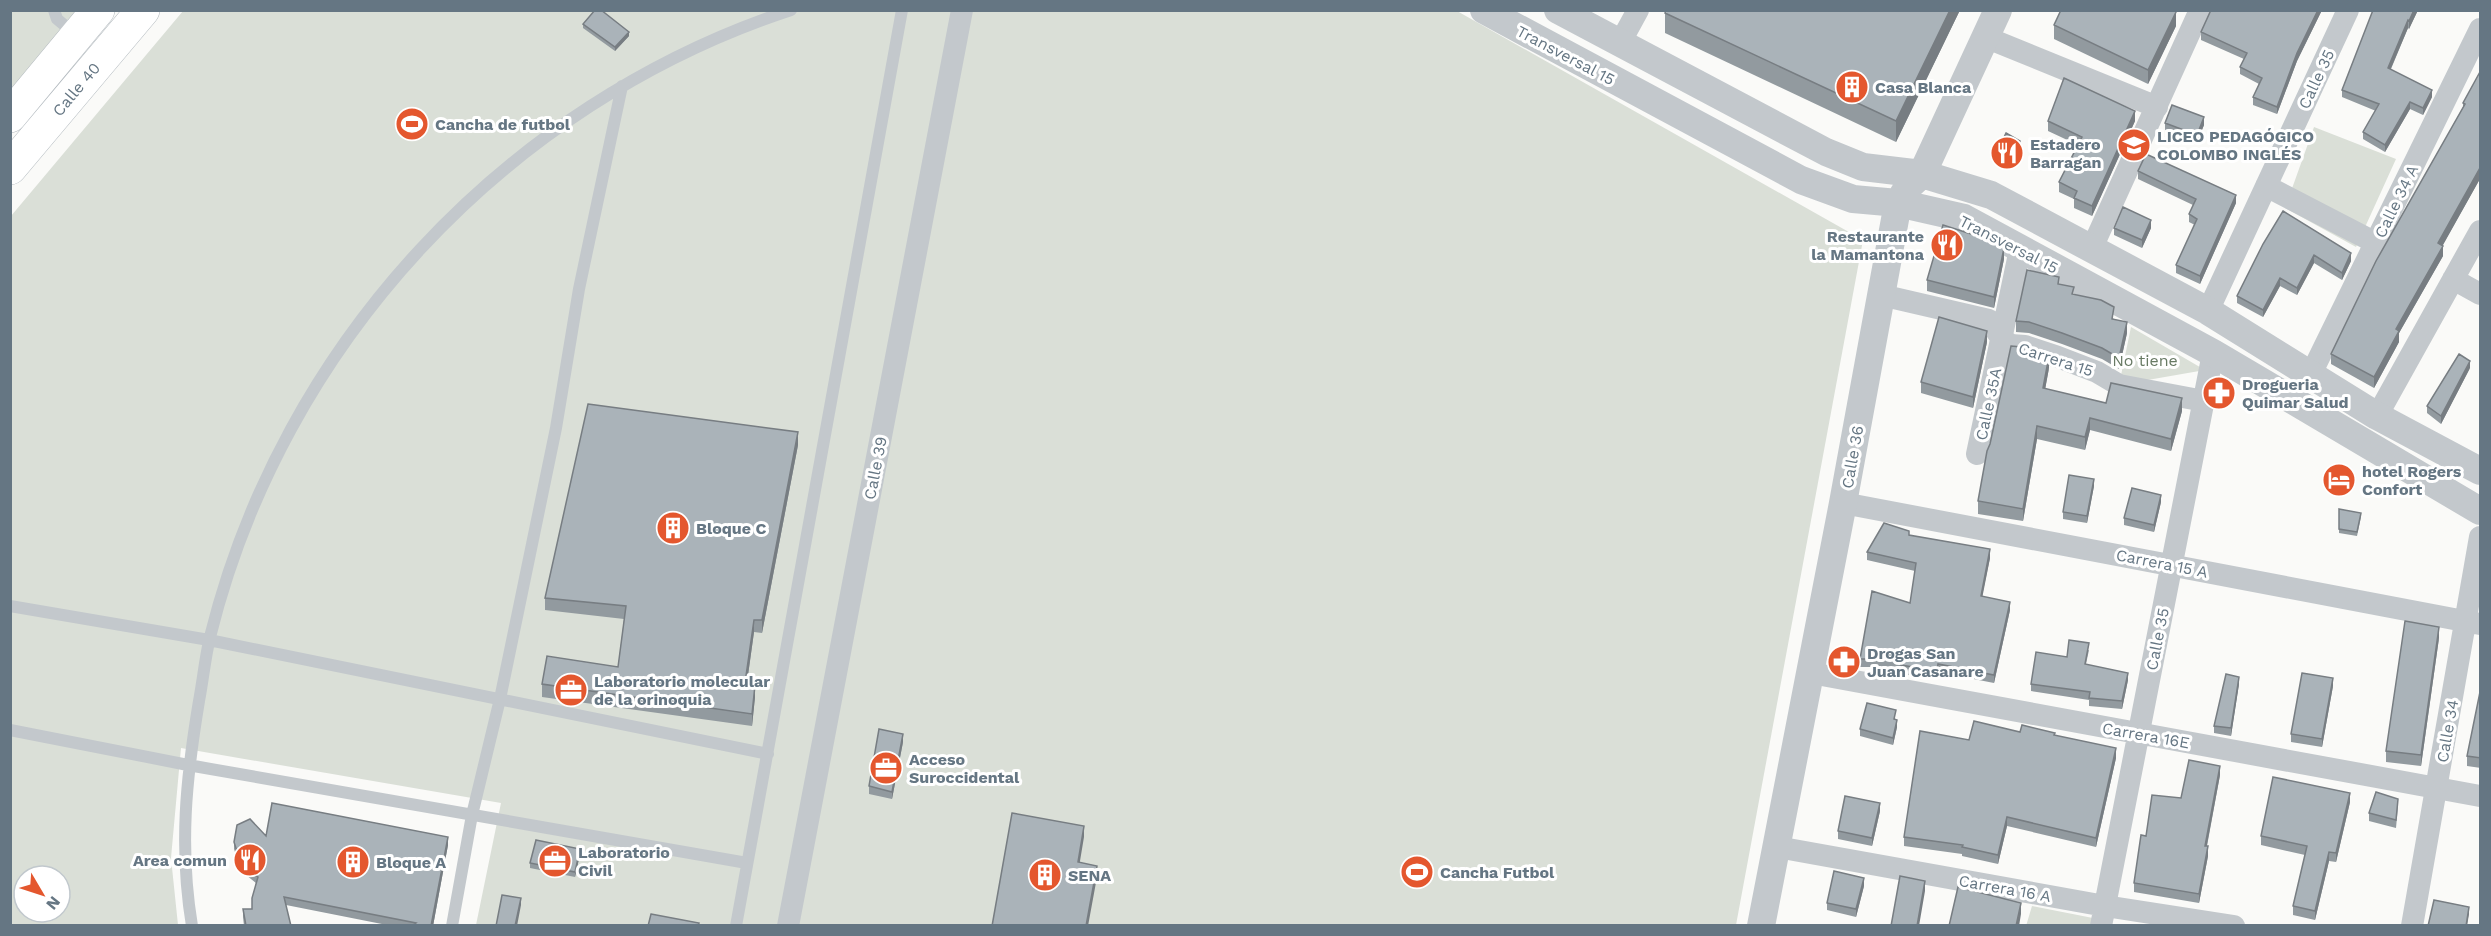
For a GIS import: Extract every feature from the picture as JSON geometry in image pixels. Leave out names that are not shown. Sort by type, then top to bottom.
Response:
[{"type":"main road","name":"Calle 40","points":[[10,116],[98,10]]},
{"type":"main road","name":"Calle 40","points":[[10,168],[143,10]]},
{"type":"street","name":"Calle 39","points":[[788,926],[962,10]]},
{"type":"street","name":"Transversal 15","points":[[1558,10],[1826,152],[1863,166],[1922,174],[1991,195],[2208,311],[2377,416],[2481,471]]},
{"type":"street","points":[[1620,43],[1638,10]]},
{"type":"street","name":"Calle 36","points":[[1761,926],[1811,673],[1898,203],[1908,187],[1922,174],[1998,10]]},
{"type":"street","name":"Calle 35","points":[[2208,311],[2348,10]]},
{"type":"street","points":[[2092,248],[2199,11]]},
{"type":"street","name":"Transversal 15","points":[[1495,13],[1801,180],[1853,199],[1898,203],[1964,218],[2213,354],[2481,511]]},
{"type":"street","name":"Calle 34 A","points":[[2311,374],[2481,29]]},
{"type":"street","points":[[1985,37],[2157,107]]},
{"type":"street","points":[[2266,186],[2376,243]]},
{"type":"street","points":[[2377,416],[2481,231]]},
{"type":"street","name":"Calle 35A","points":[[1977,454],[2020,249]]},
{"type":"street","points":[[2453,279],[2481,294]]},
{"type":"street","name":"Carrera 15","points":[[1881,295],[1989,320],[2001,338],[2011,345],[2025,346],[2068,361],[2107,377],[2119,385],[2204,401]]},
{"type":"street","name":"Calle 35","points":[[2103,916],[2213,354]]},
{"type":"street","name":"Carrera 15 A","points":[[1843,503],[2474,622]]},
{"type":"street","name":"Calle 34","points":[[2412,926],[2437,787],[2474,622],[2481,537]]},
{"type":"street","name":"Carrera 16E","points":[[1811,673],[2481,796]]},
{"type":"street","name":"Carrera 16 A","points":[[1778,847],[2103,916],[2234,926]]},
{"type":"lane","points":[[54,10],[62,24],[77,36]]},
{"type":"lane","points":[[192,926],[183,835],[188,765],[209,640],[236,551],[272,466],[316,385],[362,319],[429,239],[496,176],[569,120],[622,86],[689,51],[791,10]]},
{"type":"lane","points":[[736,926],[902,10]]},
{"type":"lane","points":[[452,926],[472,815],[500,699],[556,428],[579,289],[622,86]]},
{"type":"lane","points":[[10,606],[209,640],[768,754]]},
{"type":"lane","points":[[10,730],[188,765],[747,862]]},
{"type":"green space","points":[[11,11],[82,11],[11,96]]},
{"type":"green space","points":[[183,11],[1457,11],[1863,240],[1736,925],[476,925],[501,803],[181,748],[171,858],[178,925],[11,926],[11,216]]},
{"type":"green space","points":[[2314,127],[2396,159],[2356,247],[2285,208]]},
{"type":"green space","name":"No tiene","points":[[2131,327],[2205,370],[2119,385]]},
{"type":"green space","points":[[2032,906],[2103,920],[2102,925],[2026,926]]},
{"type":"building","points":[[595,10],[601,10],[629,32],[615,47],[583,24]]},
{"type":"building","name":"Casa Blanca","points":[[1666,10],[1950,10],[1896,121],[1665,13]]},
{"type":"building","points":[[2061,10],[2173,10],[2176,12],[2148,70],[2054,25]]},
{"type":"building","points":[[2211,10],[2318,10],[2297,53],[2277,107],[2253,97],[2262,78],[2240,67],[2247,53],[2201,32]]},
{"type":"building","points":[[2373,10],[2414,10],[2388,68],[2432,90],[2423,108],[2410,102],[2385,145],[2363,132],[2379,104],[2342,90]]},
{"type":"building","points":[[2481,70],[2481,166],[2438,243],[2443,246],[2396,329],[2399,331],[2374,377],[2331,354],[2376,261],[2465,104],[2463,103]]},
{"type":"building","points":[[2064,78],[2135,111],[2092,206],[2074,198],[2077,191],[2059,182],[2082,137],[2048,121]]},
{"type":"building","points":[[2172,105],[2204,117],[2197,135],[2165,123]]},
{"type":"building","name":"Estadero Barragan","points":[[2006,133],[2020,141],[2010,165],[1994,158]]},
{"type":"building","points":[[2146,154],[2236,195],[2200,276],[2176,265],[2197,219],[2189,214],[2196,199],[2138,171]]},
{"type":"building","points":[[2123,207],[2151,220],[2142,240],[2114,228]]},
{"type":"building","points":[[2283,211],[2351,253],[2342,273],[2314,255],[2297,288],[2280,278],[2263,310],[2237,296],[2263,244]]},
{"type":"building","points":[[1943,225],[1990,240],[2004,248],[1994,297],[1927,280]]},
{"type":"building","points":[[2027,270],[2059,277],[2058,284],[2074,287],[2072,294],[2101,300],[2114,307],[2112,319],[2127,322],[2119,358],[2102,348],[2062,333],[2029,322],[2016,321]]},
{"type":"building","points":[[1939,317],[1987,331],[1973,397],[1921,382]]},
{"type":"building","points":[[2011,346],[2022,347],[2049,356],[2043,388],[2106,403],[2111,383],[2182,398],[2171,439],[2090,418],[2085,437],[2037,426],[2023,509],[1978,501]]},
{"type":"building","points":[[2459,354],[2470,361],[2441,416],[2427,406]]},
{"type":"building","name":"Bloque C","points":[[588,404],[798,432],[762,620],[754,620],[745,683],[755,685],[752,714],[542,684],[547,656],[618,667],[626,606],[545,598]]},
{"type":"building","points":[[2069,475],[2094,479],[2087,516],[2063,512]]},
{"type":"building","points":[[2132,488],[2161,495],[2154,525],[2124,518]]},
{"type":"building","points":[[2339,509],[2361,513],[2357,532],[2339,529]]},
{"type":"building","points":[[1884,523],[1909,531],[1909,535],[1990,549],[1981,596],[2010,602],[1994,675],[1938,664],[1937,671],[1901,665],[1888,659],[1860,659],[1872,591],[1910,603],[1916,563],[1867,552]]},
{"type":"building","points":[[2405,621],[2439,627],[2421,755],[2386,751]]},
{"type":"building","points":[[2069,640],[2089,643],[2085,664],[2128,673],[2122,701],[2089,698],[2090,692],[2031,684],[2036,652],[2067,657]]},
{"type":"building","points":[[2302,673],[2333,678],[2322,739],[2291,734]]},
{"type":"building","points":[[2226,674],[2239,677],[2231,728],[2214,726]]},
{"type":"building","points":[[2481,687],[2481,758],[2467,756]]},
{"type":"building","points":[[1867,703],[1896,710],[1894,719],[1897,720],[1893,738],[1860,729]]},
{"type":"building","points":[[1974,721],[2020,732],[2022,725],[2055,733],[2054,735],[2116,748],[2096,838],[2007,817],[1998,855],[1962,847],[1963,845],[1904,837],[1920,731],[1969,740]]},
{"type":"building","name":"Acceso Suroccidental","points":[[879,729],[903,734],[892,792],[869,786]]},
{"type":"building","points":[[2189,760],[2220,766],[2205,846],[2208,846],[2199,894],[2134,883],[2141,835],[2146,836],[2152,795],[2181,798]]},
{"type":"building","points":[[2273,777],[2350,793],[2336,853],[2329,852],[2315,911],[2293,906],[2307,846],[2261,836]]},
{"type":"building","points":[[2376,792],[2398,799],[2396,820],[2369,813]]},
{"type":"building","points":[[1845,796],[1880,803],[1872,838],[1838,831]]},
{"type":"building","name":"Bloque A","points":[[272,803],[448,837],[431,926],[412,926],[416,923],[284,897],[291,926],[246,926],[243,909],[252,909],[252,898],[258,877],[241,864],[234,842],[237,825],[250,819],[266,836]]},
{"type":"building","name":"SENA","points":[[1012,813],[1084,826],[1078,862],[1097,866],[1086,926],[992,926]]},
{"type":"building","name":"Laboratorio Civil","points":[[536,840],[580,849],[575,872],[530,863]]},
{"type":"building","points":[[1834,871],[1864,878],[1856,909],[1827,903]]},
{"type":"building","points":[[1900,876],[1925,881],[1917,926],[1891,926]]},
{"type":"building","points":[[1958,887],[2021,903],[2016,926],[1949,926]]},
{"type":"building","points":[[502,895],[521,898],[515,926],[496,926]]},
{"type":"building","points":[[2434,900],[2469,907],[2466,926],[2428,926]]},
{"type":"building","points":[[651,914],[699,923],[698,926],[648,926]]},
{"type":"place","name":"Casa Blanca","points":[[1852,87]]},
{"type":"place","name":"Cancha de futbol","points":[[412,124]]},
{"type":"place","name":"LICEO PEDAGÓGICO COLOMBO INGLÉS","points":[[2134,145]]},
{"type":"place","name":"Estadero Barragan","points":[[2007,153]]},
{"type":"place","name":"Restaurante la Mamantona","points":[[1947,245]]},
{"type":"place","name":"Drogueria Quimar Salud","points":[[2219,393]]},
{"type":"place","name":"hotel Rogers Confort","points":[[2339,480]]},
{"type":"place","name":"Bloque C","points":[[673,528]]},
{"type":"place","name":"Drogas San Juan Casanare","points":[[1844,662]]},
{"type":"place","name":"Laboratorio molecular de la orinoquia","points":[[571,690]]},
{"type":"place","name":"Acceso Suroccidental","points":[[886,768]]},
{"type":"place","name":"Area comun","points":[[250,860]]},
{"type":"place","name":"Laboratorio Civil","points":[[555,861]]},
{"type":"place","name":"Bloque A","points":[[353,862]]},
{"type":"place","name":"Cancha Futbol","points":[[1417,872]]},
{"type":"place","name":"SENA","points":[[1045,875]]}]
